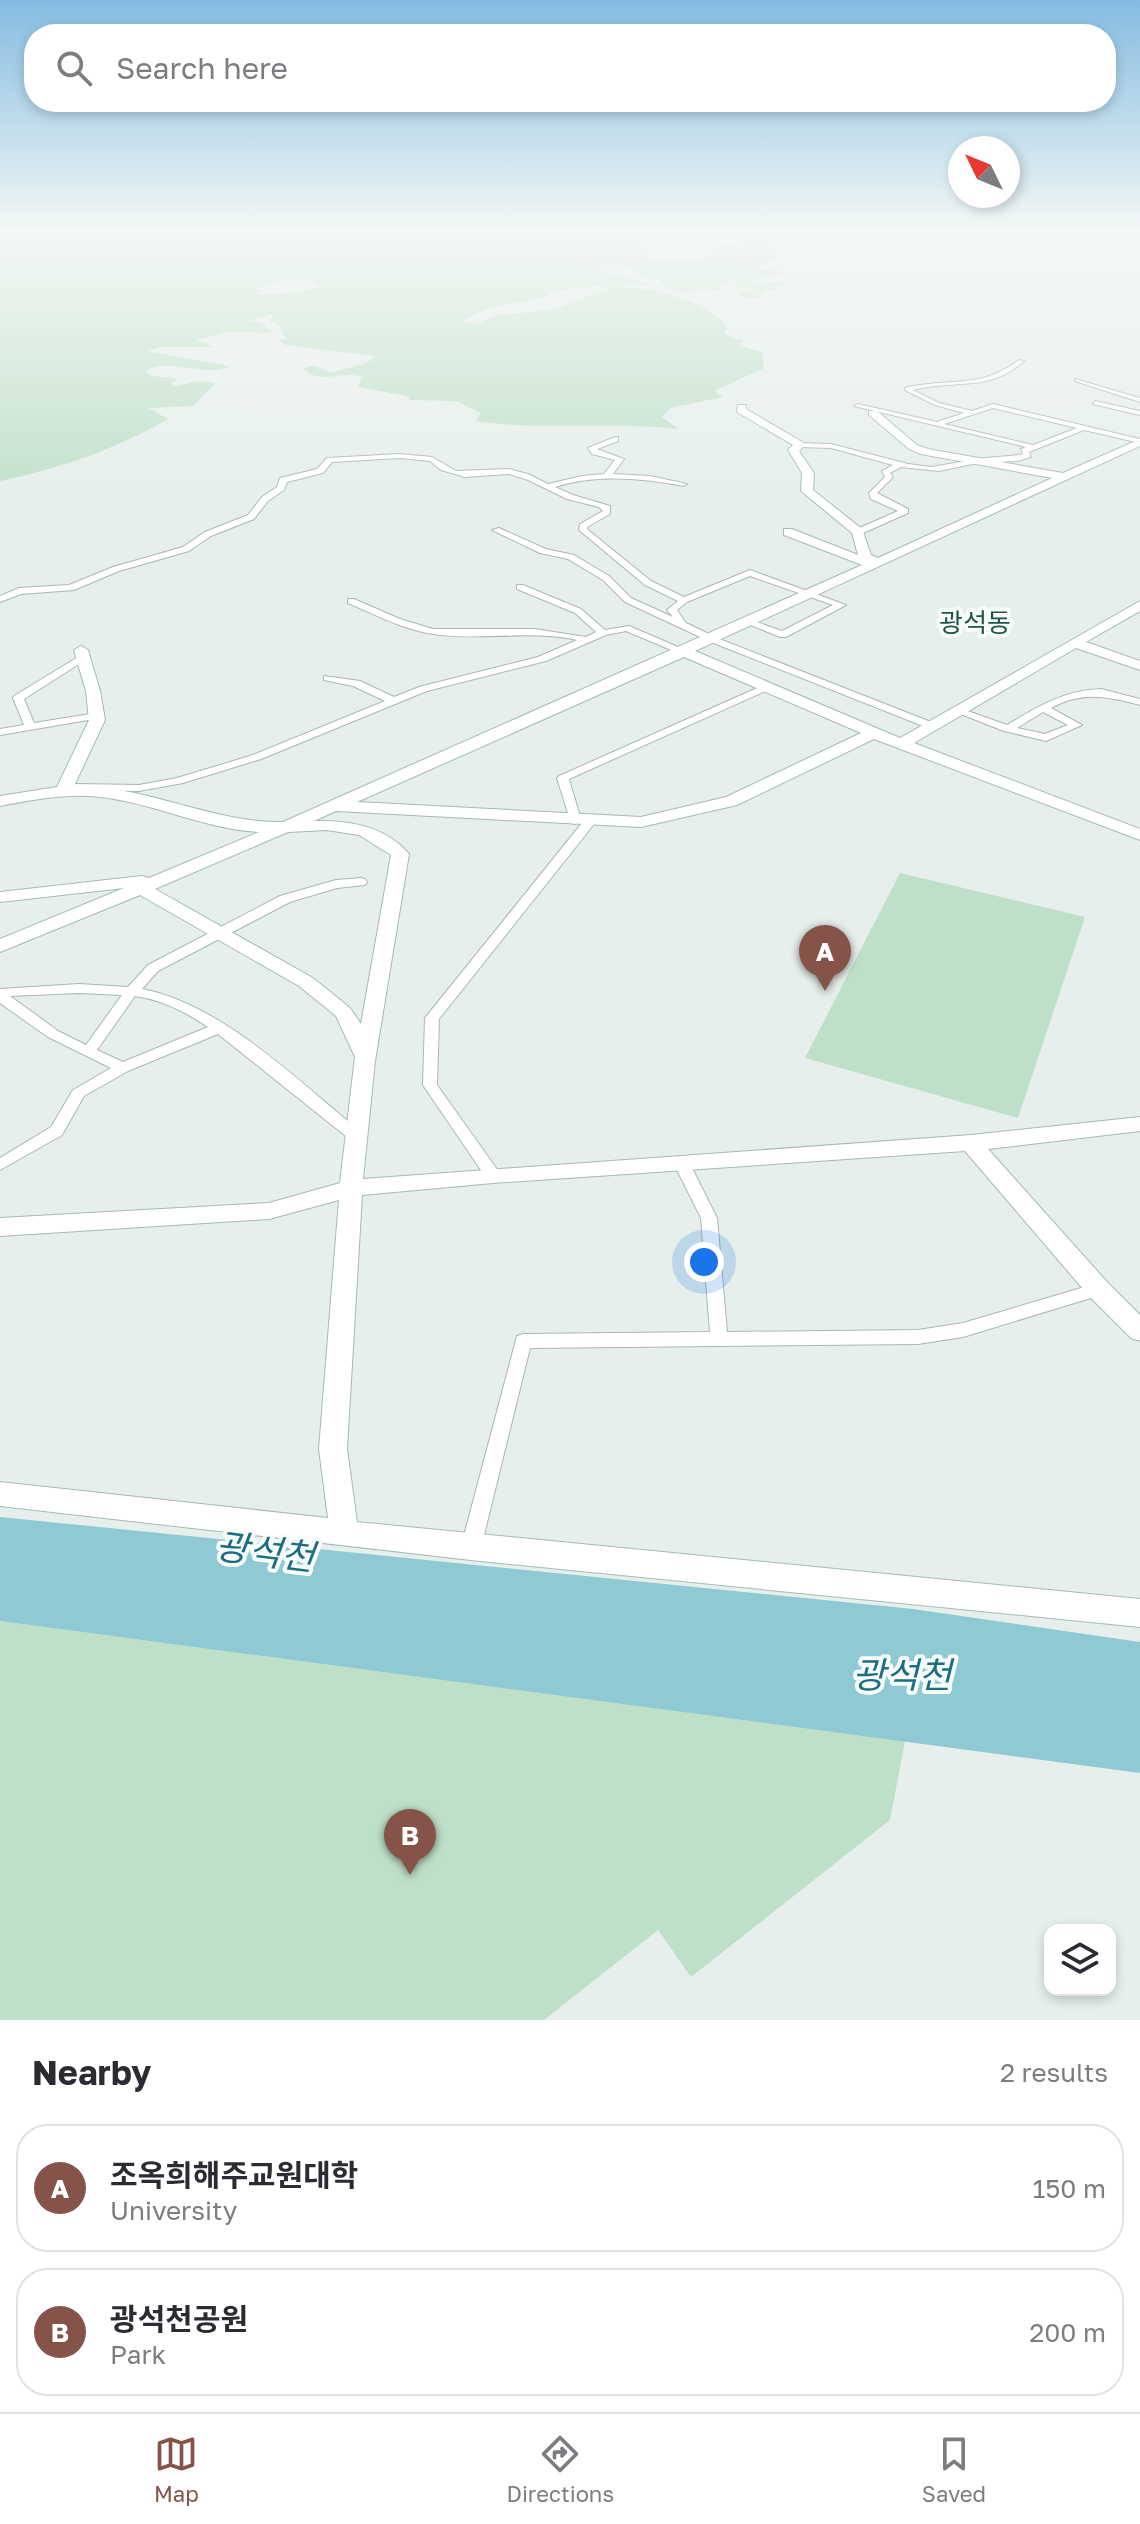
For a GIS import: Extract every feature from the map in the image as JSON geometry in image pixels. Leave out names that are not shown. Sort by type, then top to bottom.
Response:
[{"type":"street","points":[[973,413],[937,404],[907,389],[978,383],[1011,371],[1021,361]]},
{"type":"street","points":[[1077,380],[1140,400]]},
{"type":"street","points":[[1095,403],[1140,413]]},
{"type":"street","points":[[858,406],[1034,447]]},
{"type":"street","points":[[940,424],[993,406],[1140,442]]},
{"type":"street","points":[[742,407],[741,410],[800,445]]},
{"type":"street","points":[[873,413],[913,447],[1064,477]]},
{"type":"street","points":[[876,565],[865,557],[858,532],[807,491],[808,473],[793,450],[800,445],[816,443],[900,465],[943,471],[982,460],[1019,459],[1028,455],[1024,451],[1081,429]]},
{"type":"street","points":[[606,477],[620,459],[595,452],[592,448],[615,439]]},
{"type":"street","points":[[0,946],[165,879],[687,653],[1140,442]]},
{"type":"street","points":[[0,599],[19,591],[71,588],[116,569],[186,549],[208,534],[251,517],[265,499],[281,488],[283,480],[320,471],[330,460],[423,457],[455,474],[514,473],[607,508],[607,512],[583,526],[583,530],[648,583],[684,600]]},
{"type":"street","points":[[858,532],[905,511],[874,497],[873,493],[889,477],[885,473],[900,465]]},
{"type":"street","points":[[549,486],[635,474],[683,484]]},
{"type":"street","points":[[496,530],[543,551],[571,557],[606,578],[628,600],[932,726]]},
{"type":"street","points":[[788,532],[876,565]]},
{"type":"street","points":[[717,639],[678,620],[672,610],[684,600],[750,573],[841,605],[783,635],[751,623]]},
{"type":"street","points":[[520,587],[578,611],[603,633]]},
{"type":"street","points":[[351,601],[408,624],[442,633],[556,630],[588,640]]},
{"type":"street","points":[[901,744],[1140,605]]},
{"type":"street","points":[[0,801],[65,788],[139,788],[179,781],[257,757],[394,701],[503,666],[542,659],[603,633],[626,628],[901,744],[1140,835]]},
{"type":"street","points":[[1075,643],[1140,666]]},
{"type":"street","points":[[30,725],[18,698],[82,653],[96,716],[65,788]]},
{"type":"street","points":[[328,678],[356,683],[394,701]]},
{"type":"street","points":[[582,820],[563,778],[766,687]]},
{"type":"street","points":[[1008,729],[1065,694],[1110,691],[1140,702]]},
{"type":"street","points":[[958,711],[1008,729],[1046,738],[1077,725],[1043,708]]},
{"type":"street","points":[[0,732],[96,716]]},
{"type":"street","points":[[333,806],[641,822],[731,801],[874,733]]},
{"type":"street","points":[[65,788],[103,792],[243,826],[356,827],[382,836],[400,854],[365,1061],[351,1188],[333,1449],[344,1533]]},
{"type":"street","points":[[493,1175],[430,1085],[432,1018],[582,820]]},
{"type":"street","points":[[0,897],[165,879]]},
{"type":"street","points":[[90,1050],[131,992],[153,968],[285,899],[336,884],[361,882]]},
{"type":"street","points":[[141,888],[218,935],[307,983],[338,1007],[360,1033],[365,1061]]},
{"type":"street","points":[[0,994],[92,986],[161,996],[190,1009],[219,1028],[357,1137]]},
{"type":"street","points":[[0,994],[53,1034],[123,1068]]},
{"type":"street","points":[[0,1165],[57,1131],[78,1093],[123,1068],[219,1028]]},
{"type":"street","points":[[0,1227],[269,1211],[351,1188],[493,1175],[971,1143],[1140,1124]]},
{"type":"street","points":[[971,1143],[1098,1289],[1134,1319]]},
{"type":"street","points":[[681,1162],[709,1218],[719,1338]]},
{"type":"street","points":[[471,1547],[523,1341],[918,1337],[963,1330],[1098,1289]]},
{"type":"street","points":[[0,1494],[471,1547],[1140,1613]]},
{"type":"green space","points":[[0,324],[263,324],[274,333],[227,332],[197,340],[213,347],[162,347],[147,351],[230,366],[210,370],[165,366],[145,371],[178,380],[171,383],[175,386],[199,381],[215,383],[193,406],[148,408],[168,419],[128,440],[44,470],[0,481]]},
{"type":"green space","points":[[277,324],[724,324],[728,329],[724,334],[744,341],[740,346],[762,352],[764,368],[714,391],[723,397],[670,408],[662,417],[678,429],[501,424],[476,421],[481,413],[457,401],[410,400],[407,396],[358,387],[362,377],[355,375],[325,377],[310,374],[303,369],[315,366],[331,373],[366,363],[376,356],[285,345],[277,340],[287,339],[281,332],[282,327]]},
{"type":"green space","points":[[900,873],[1085,917],[1018,1118],[805,1058]]},
{"type":"green space","points":[[0,1621],[905,1741],[890,1820],[691,1977],[658,1930],[544,2020],[0,2020]]},
{"type":"water","name":"광석천","points":[[0,1517],[913,1609],[1140,1642],[1140,1773],[0,1621]]},
{"type":"place","name":"조옥희해주교원대학","points":[[825,991]]},
{"type":"place","name":"광석천공원","points":[[410,1875]]},
{"type":"district","name":"광석동","points":[[975,622]]}]
